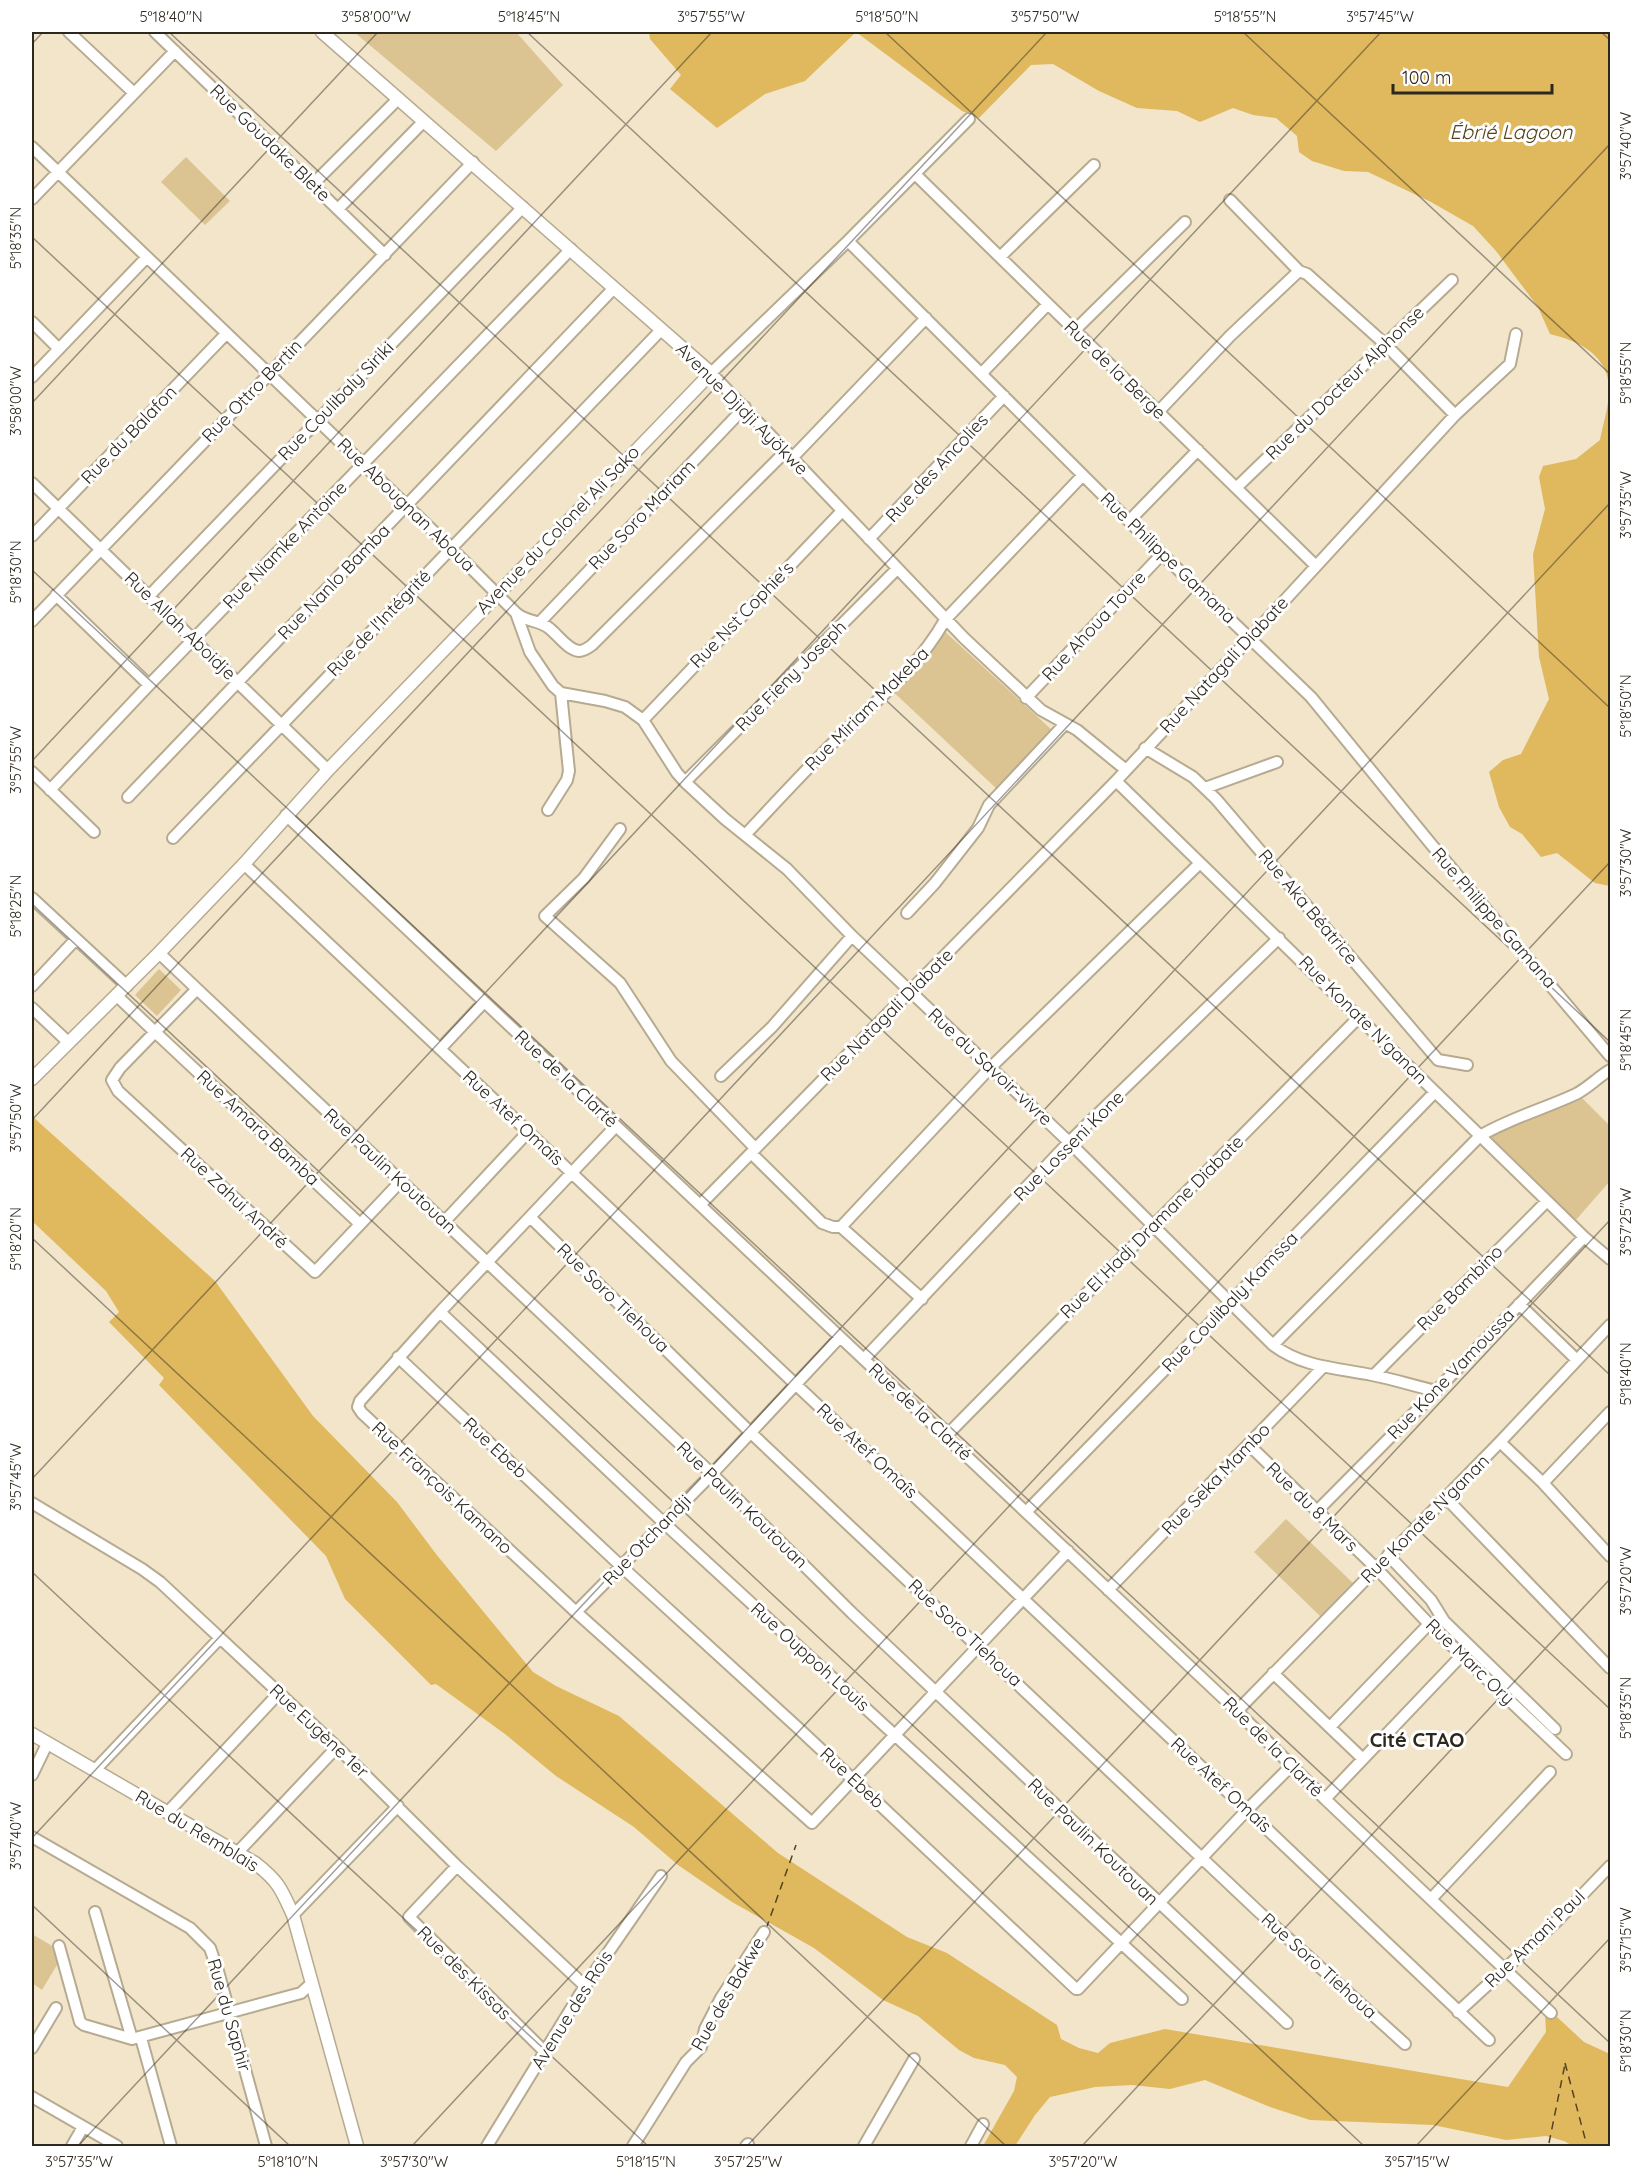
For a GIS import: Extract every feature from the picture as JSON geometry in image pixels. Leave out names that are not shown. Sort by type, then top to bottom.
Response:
[{"type":"street","points":[[69,32],[134,93]]},
{"type":"street","name":"Rue Goudake Blete","points":[[155,32],[385,255]]},
{"type":"street","name":"Avenue Djidji Ayökwe","points":[[322,32],[711,372],[945,620],[1026,698],[1064,725],[1077,730],[1126,770]]},
{"type":"street","points":[[32,199],[174,51]]},
{"type":"street","points":[[312,185],[398,99]]},
{"type":"street","name":"Avenue du Colonel Ali Sako","points":[[32,1079],[159,953],[244,864],[328,770],[711,372],[969,119]]},
{"type":"street","points":[[338,209],[424,121]]},
{"type":"street","name":"Rue Abougnan Aboua","points":[[32,147],[516,613],[528,621],[540,622],[579,651],[586,650],[789,454]]},
{"type":"street","name":"Rue Ottro Bertin","points":[[32,621],[473,162]]},
{"type":"street","points":[[1000,257],[1094,165]]},
{"type":"street","name":"Rue de la Berge","points":[[915,174],[1047,306],[1237,487],[1316,566]]},
{"type":"street","points":[[1230,200],[1299,271],[1307,274],[1385,344],[1455,415]]},
{"type":"street","name":"Rue Coulibaly Siriki","points":[[149,596],[522,207]]},
{"type":"street","points":[[1074,331],[1185,222]]},
{"type":"street","name":"Rue Philippe Gamana","points":[[848,240],[1162,554],[1311,697],[1431,844],[1611,1056]]},
{"type":"street","name":"Rue Niamke Antoine","points":[[50,790],[571,249]]},
{"type":"street","points":[[32,377],[147,257]]},
{"type":"street","points":[[1158,412],[1230,336],[1299,271]]},
{"type":"street","name":"Rue du Docteur Alphonse","points":[[1237,487],[1452,280]]},
{"type":"street","name":"Rue Nanlo Bamba","points":[[128,797],[614,288]]},
{"type":"street","points":[[982,374],[1047,306]]},
{"type":"street","points":[[789,454],[926,318]]},
{"type":"street","points":[[32,322],[59,349]]},
{"type":"street","name":"Rue de l'Intégrité","points":[[173,838],[661,330]]},
{"type":"street","name":"Rue du Balafon","points":[[32,536],[226,334]]},
{"type":"street","name":"Rue Natagali Diabate","points":[[700,1205],[1116,781],[1455,415],[1510,364],[1516,334]]},
{"type":"street","name":"Rue des Ancolies","points":[[869,539],[1004,396]]},
{"type":"street","name":"Rue Soro Mariam","points":[[540,622],[745,407]]},
{"type":"street","points":[[1129,521],[1198,450]]},
{"type":"street","name":"Rue Miriam Makeba","points":[[746,834],[818,758],[916,663],[932,643],[945,620],[1083,475]]},
{"type":"street","name":"Rue Allah Aboidje","points":[[32,483],[328,770]]},
{"type":"street","name":"Rue Nst Cophie's","points":[[643,720],[842,511]]},
{"type":"street","name":"Rue Ahoua Toure","points":[[1026,698],[1162,554]]},
{"type":"street","name":"Rue Fieny Joseph","points":[[685,782],[897,569]]},
{"type":"street","points":[[56,595],[149,685]]},
{"type":"street","points":[[516,613],[520,628],[536,662],[552,686],[561,693],[569,771],[567,780],[548,810]]},
{"type":"street","name":"Rue du Savoir-vivre","points":[[561,693],[625,707],[643,720],[685,782],[718,814],[746,834],[787,869],[910,992],[1070,1142],[1273,1345],[1297,1360],[1323,1367],[1374,1375],[1436,1391]]},
{"type":"street","points":[[907,914],[935,883],[978,828],[989,805],[1064,725]]},
{"type":"street","name":"Rue Aka Béatrice","points":[[1145,748],[1173,763],[1205,788],[1438,1060],[1467,1065]]},
{"type":"street","points":[[1205,788],[1276,762]]},
{"type":"street","points":[[32,772],[94,832]]},
{"type":"street","name":"Rue Konate N'ganan","points":[[1116,781],[1199,864],[1280,938],[1547,1202],[1611,1259]]},
{"type":"street","name":"Rue de la Clarté","points":[[286,815],[1237,1710],[1325,1799],[1551,2013]]},
{"type":"street","points":[[620,829],[584,878],[545,916],[620,983],[671,1062],[822,1223],[841,1227],[922,1299]]},
{"type":"street","name":"Rue Atef Omaîs","points":[[244,864],[1489,2040]]},
{"type":"street","points":[[841,1227],[990,1068],[1199,864]]},
{"type":"street","points":[[32,898],[127,986]]},
{"type":"street","points":[[721,1076],[772,1027],[852,936]]},
{"type":"street","name":"Rue Losseni Kone","points":[[864,1359],[1070,1142],[1280,938]]},
{"type":"street","points":[[32,986],[76,939]]},
{"type":"street","name":"Rue Paulin Koutouan","points":[[159,953],[712,1474],[852,1613],[1158,1904],[1287,2023]]},
{"type":"street","points":[[155,1032],[197,989]]},
{"type":"street","name":"Rue Amara Bamba","points":[[117,996],[360,1224]]},
{"type":"street","points":[[440,1049],[484,1002]]},
{"type":"street","points":[[32,1008],[68,1042]]},
{"type":"street","name":"Rue El Hadj Dramane Diabate","points":[[946,1436],[1359,1017]]},
{"type":"street","name":"Rue Zahui André","points":[[155,1032],[120,1068],[112,1080],[118,1091],[315,1272],[401,1181]]},
{"type":"street","points":[[1273,1345],[1480,1136],[1512,1120],[1579,1093],[1598,1077],[1611,1070]]},
{"type":"street","name":"Rue Coulibaly Kamssa","points":[[1026,1512],[1434,1092]]},
{"type":"street","name":"Rue François Kamano","points":[[616,1126],[398,1357],[360,1401],[358,1407],[576,1612],[812,1823],[853,1779]]},
{"type":"street","points":[[444,1222],[528,1132]]},
{"type":"street","name":"Rue Bambino","points":[[1374,1375],[1547,1202]]},
{"type":"street","name":"Rue Soro Tiehoua","points":[[530,1217],[750,1432],[1259,1912],[1405,2044]]},
{"type":"street","name":"Rue Kone Vamoussa","points":[[1317,1511],[1584,1237]]},
{"type":"street","points":[[1519,1304],[1577,1360]]},
{"type":"street","name":"Rue Ouppoh Louis","points":[[440,1312],[664,1523],[1182,1999]]},
{"type":"street","name":"Rue Konate N'ganan","points":[[1237,1710],[1500,1442],[1611,1325]]},
{"type":"street","name":"Rue Otchandji","points":[[576,1612],[712,1474],[840,1337]]},
{"type":"street","name":"Rue Ebeb","points":[[398,1357],[1076,1989],[1291,1766]]},
{"type":"street","name":"Rue Seka Mambo","points":[[1108,1590],[1323,1367]]},
{"type":"street","points":[[1543,1483],[1611,1412]]},
{"type":"street","points":[[1500,1442],[1543,1483],[1611,1556]]},
{"type":"street","name":"Rue du 8 Mars","points":[[1249,1445],[1376,1568]]},
{"type":"street","points":[[1445,1497],[1611,1668]]},
{"type":"street","name":"Rue Eugène 1er","points":[[32,1503],[160,1582],[338,1747],[457,1866],[585,1986]]},
{"type":"street","points":[[853,1779],[1068,1551]]},
{"type":"street","points":[[1388,1555],[1431,1600],[1444,1621],[1555,1729]]},
{"type":"street","name":"Rue Marc Ory","points":[[1376,1568],[1429,1624],[1566,1754]]},
{"type":"street","points":[[1330,1727],[1429,1624]]},
{"type":"street","points":[[95,1770],[220,1638]]},
{"type":"street","points":[[1325,1799],[1462,1655]]},
{"type":"street","points":[[1273,1673],[1363,1758]]},
{"type":"street","points":[[168,1812],[279,1693]]},
{"type":"street","name":"Rue du Remblais","points":[[32,1734],[255,1863],[278,1883],[293,1915],[357,2146]]},
{"type":"street","points":[[32,1776],[47,1744]]},
{"type":"street","points":[[237,1853],[338,1747]]},
{"type":"street","points":[[1431,1899],[1550,1772]]},
{"type":"street","points":[[293,1915],[398,1806]]},
{"type":"street","name":"Rue du Saphir","points":[[32,1837],[190,1928],[210,1948],[230,2012],[266,2146]]},
{"type":"street","name":"Rue des Kissas","points":[[457,1866],[409,1917],[545,2052]]},
{"type":"street","name":"Rue Amani Paul","points":[[1458,2012],[1558,1920],[1611,1866]]},
{"type":"street","name":"Avenue des Rois","points":[[487,2146],[585,1986],[661,1876]]},
{"type":"street","points":[[95,1912],[171,2146]]},
{"type":"street","name":"Rue des Bakwe","points":[[633,2146],[686,2062],[700,2047],[705,2029],[721,1998],[764,1932]]},
{"type":"street","points":[[59,1946],[80,2022],[136,2038],[301,1993],[311,1984]]},
{"type":"street","points":[[33,2043],[56,2008]]},
{"type":"street","points":[[864,2146],[914,2059]]},
{"type":"street","points":[[32,2097],[117,2146]]},
{"type":"street","points":[[971,2146],[983,2124]]},
{"type":"street","points":[[72,2146],[83,2127]]},
{"type":"shaded area","points":[[354,32],[516,32],[563,85],[496,151]]},
{"type":"shaded area","points":[[186,157],[230,201],[205,225],[161,182]]},
{"type":"shaded area","points":[[941,628],[1054,732],[999,791],[887,686]]},
{"type":"shaded area","points":[[159,969],[181,990],[157,1016],[135,995]]},
{"type":"shaded area","points":[[1582,1098],[1610,1126],[1610,1181],[1575,1221],[1489,1136]]},
{"type":"shaded area","points":[[1286,1519],[1353,1583],[1321,1617],[1254,1552]]},
{"type":"shaded area","points":[[32,1934],[64,1953],[42,1990],[32,1983]]},
{"type":"water","points":[[649,32],[856,32],[805,81],[765,94],[717,128],[670,89],[681,75],[650,39]]},
{"type":"water","name":"Ébrié Lagoon","points":[[856,32],[1610,32],[1610,886],[1595,883],[1557,853],[1541,857],[1522,834],[1510,827],[1499,807],[1489,772],[1503,760],[1521,754],[1549,699],[1539,657],[1533,554],[1545,509],[1539,477],[1543,466],[1576,459],[1600,440],[1609,390],[1608,378],[1598,359],[1581,346],[1550,334],[1538,307],[1496,251],[1473,226],[1431,202],[1368,172],[1344,171],[1312,161],[1299,152],[1297,136],[1276,118],[1253,115],[1233,108],[1200,122],[1177,111],[1137,108],[1099,91],[1053,64],[1031,65],[979,118],[962,111]]},
{"type":"water","points":[[32,1116],[215,1281],[313,1416],[397,1502],[436,1554],[533,1672],[556,1686],[619,1716],[778,1853],[907,1937],[947,1953],[1057,2025],[1061,2039],[1079,2048],[1098,2053],[1110,2043],[1165,2029],[1508,2087],[1546,2032],[1545,2013],[1557,2017],[1584,2042],[1610,2054],[1610,2146],[1573,2146],[1546,2136],[1506,2140],[1433,2125],[1310,2120],[1270,2107],[1205,2080],[1170,2089],[1132,2085],[1095,2087],[1050,2097],[1015,2146],[983,2146],[1014,2091],[1017,2077],[1005,2065],[974,2058],[959,2050],[918,2016],[883,2000],[814,1948],[732,1902],[678,1865],[634,1827],[556,1776],[505,1734],[436,1684],[431,1685],[345,1599],[326,1556],[159,1385],[164,1378],[109,1322],[119,1312],[106,1291],[32,1221]]},
{"type":"ferry route","points":[[766,1929],[796,1845]]},
{"type":"ferry route","points":[[1565,2063],[1587,2146]]},
{"type":"ferry route","points":[[1549,2143],[1565,2064]]},
{"type":"district","name":"Cité CTAO","points":[[1417,1740]]}]
